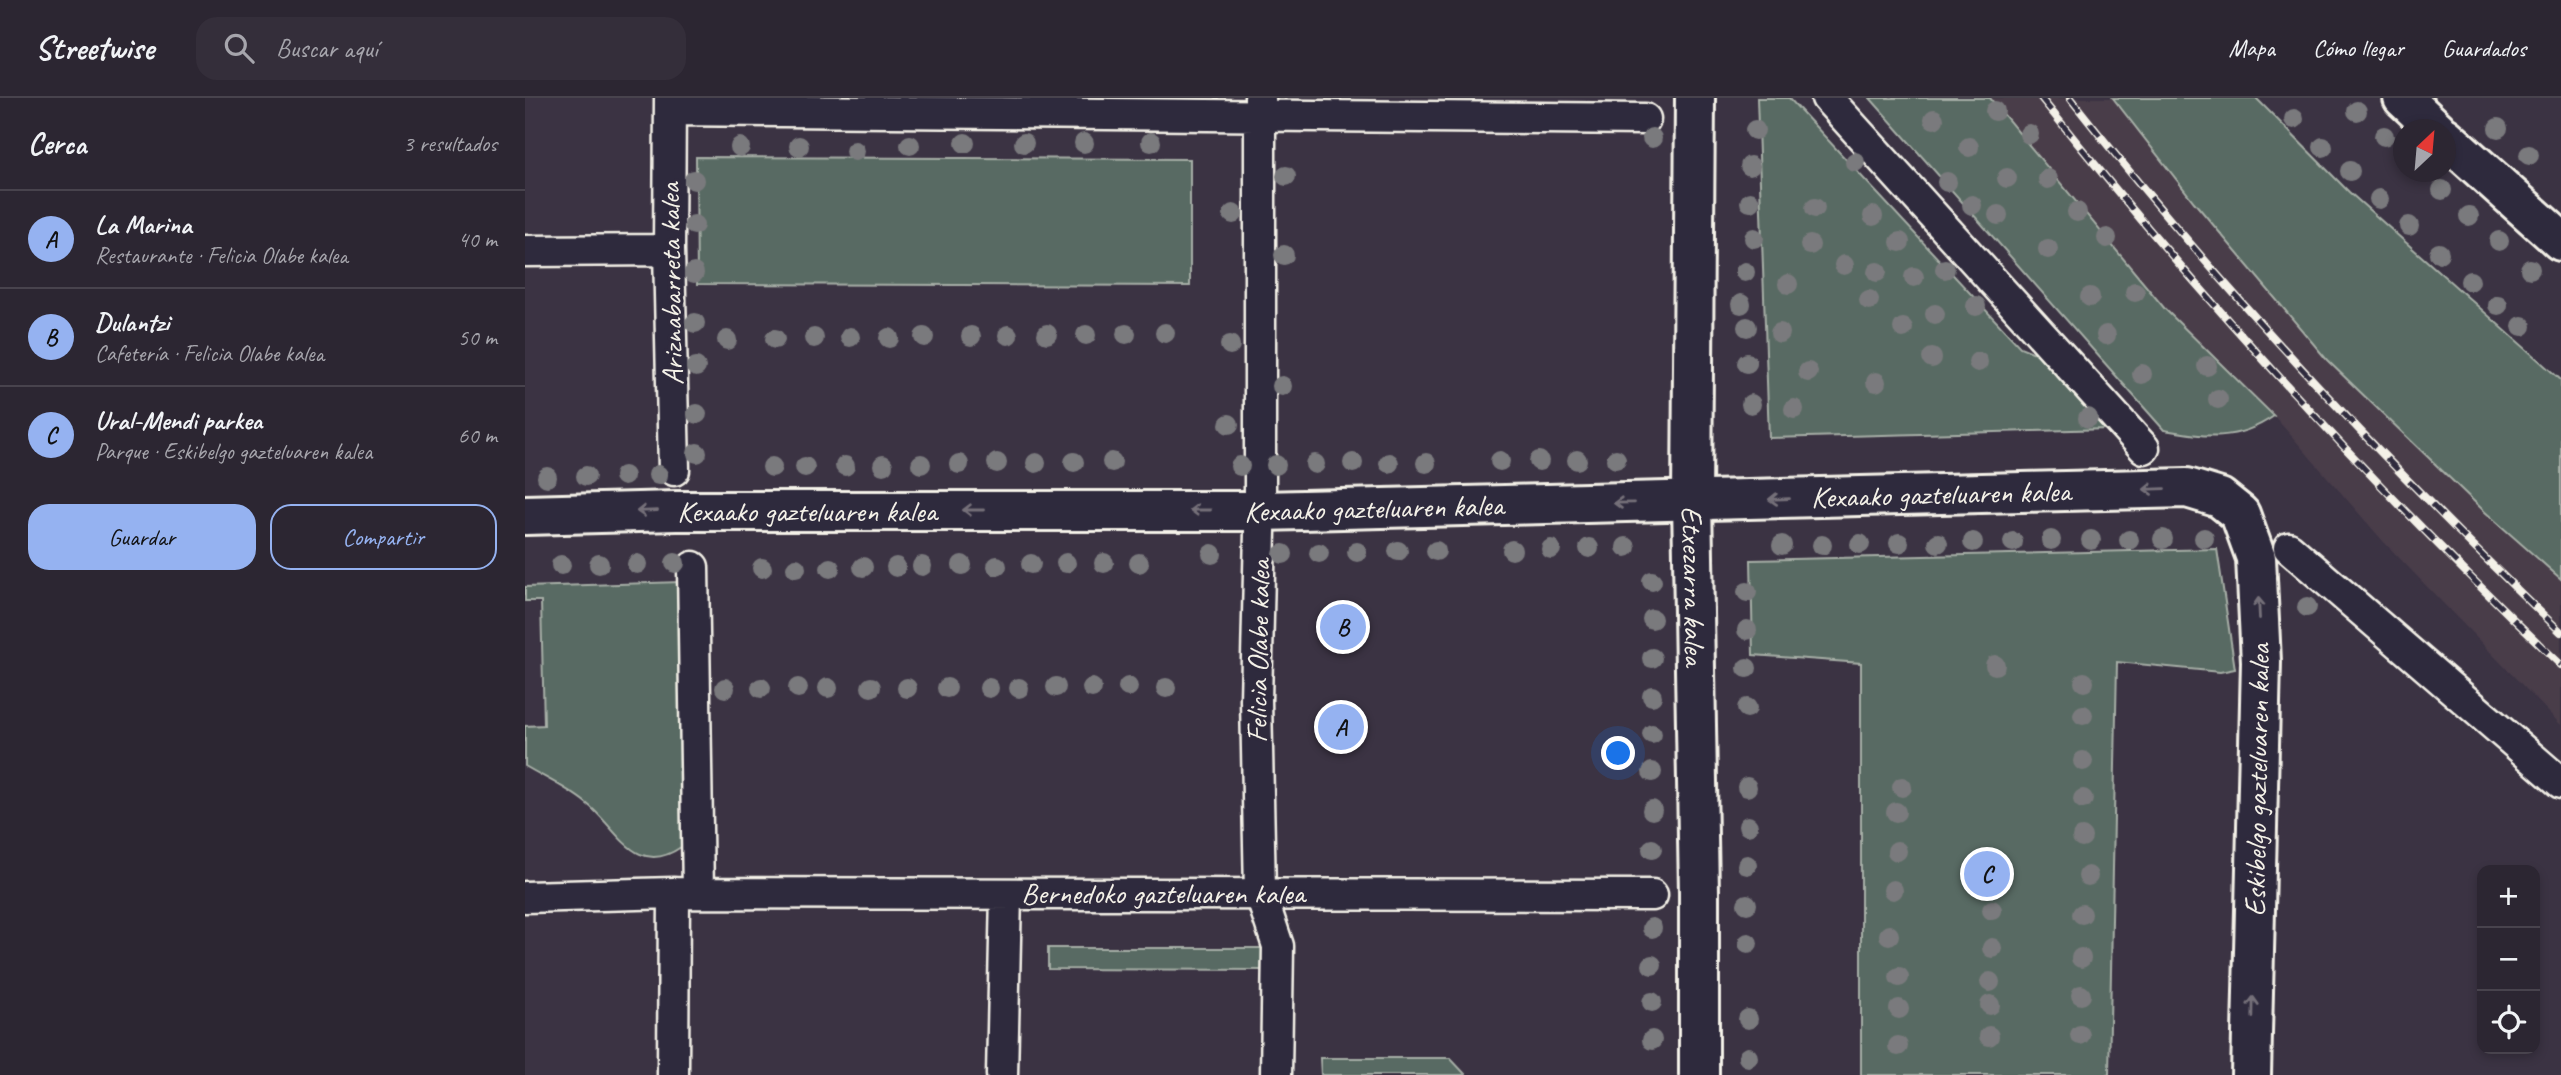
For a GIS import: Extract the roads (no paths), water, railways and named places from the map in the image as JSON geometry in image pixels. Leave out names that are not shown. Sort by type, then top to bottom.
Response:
[{"type":"street","name":"Etxezarra kalea","points":[[1695,98],[1692,501],[1699,893],[1699,1075]]},
{"type":"street","points":[[1827,98],[2144,448]]},
{"type":"street","points":[[2403,98],[2425,119]]},
{"type":"street","points":[[670,104],[1260,106],[1645,119]]},
{"type":"street","name":"Ariznabarreta kalea","points":[[670,104],[669,250],[674,470]]},
{"type":"street","name":"Felicia Olabe kalea","points":[[1260,106],[1260,511],[1255,700],[1261,892],[1278,946],[1276,1075]]},
{"type":"street","points":[[2456,147],[2561,241]]},
{"type":"street","points":[[525,251],[669,250]]},
{"type":"street","name":"Kexaako gazteluaren kalea","points":[[525,515],[676,510],[1260,511],[2187,488],[2220,498]]},
{"type":"street","name":"Eskibelgo gazteluaren kalea","points":[[2220,498],[2240,514],[2249,533],[2257,571],[2261,662],[2251,1075]]},
{"type":"street","points":[[2289,548],[2561,783]]},
{"type":"street","points":[[673,1075],[686,893],[693,567]]},
{"type":"street","name":"Bernedoko gazteluaren kalea","points":[[525,897],[686,893],[1261,892],[1652,895]]},
{"type":"street","points":[[1002,1075],[1006,894]]},
{"type":"railway","points":[[2041,98],[2164,246],[2291,390],[2424,530],[2561,665]]},
{"type":"railway","points":[[2070,98],[2185,238],[2306,373],[2432,505],[2561,632]]},
{"type":"place","name":"Dulantzi","points":[[1343,627]]},
{"type":"place","name":"La Marina","points":[[1341,727]]},
{"type":"place","name":"Ural-Mendi parkea","points":[[1987,874]]}]
